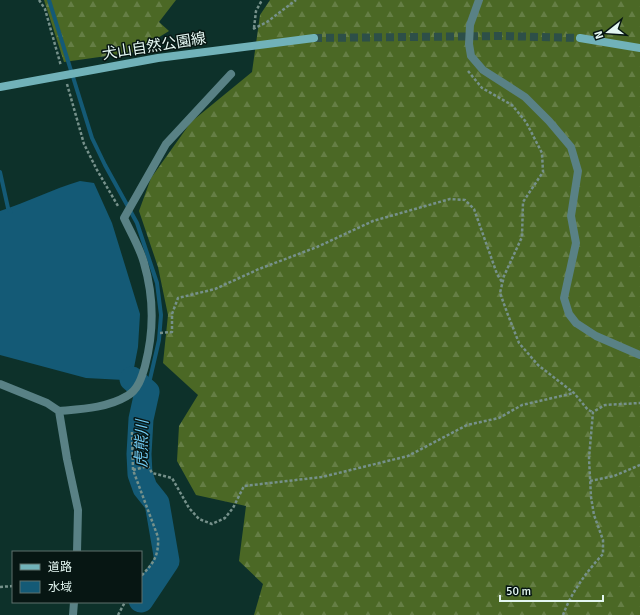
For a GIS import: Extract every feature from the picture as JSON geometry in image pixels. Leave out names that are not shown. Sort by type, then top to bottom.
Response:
[{"type":"main road","name":"犬山自然公園線","points":[[0,87],[158,58],[314,38]]},
{"type":"main road","points":[[580,38],[640,48]]},
{"type":"street","points":[[479,0],[470,24],[470,56],[483,70],[525,97],[550,122],[571,147],[578,171],[571,216],[576,243],[564,298],[569,314],[576,324],[596,336],[640,355]]},
{"type":"street","points":[[0,384],[48,403],[59,411],[91,408],[114,402],[128,396],[134,391],[141,379],[149,352],[152,327],[151,292],[144,262],[124,218],[166,144],[231,74]]},
{"type":"street","points":[[59,411],[78,510],[77,551]]},
{"type":"street","points":[[73,615],[74,603]]},
{"type":"path","points":[[39,0],[45,9],[62,69]]},
{"type":"path","points":[[262,0],[256,11],[253,29],[266,22],[296,0]]},
{"type":"path","points":[[470,56],[465,66],[471,75],[482,88],[512,105],[526,122],[542,153],[543,172],[523,202],[522,236],[504,276],[500,293],[519,343],[538,366],[574,393],[588,410],[593,412]]},
{"type":"path","points":[[66,84],[84,144],[96,170],[125,216]]},
{"type":"path","points":[[164,333],[172,332],[172,314],[178,298],[215,289],[259,269],[318,247],[373,221],[450,199],[465,200],[474,209],[497,274],[502,282]]},
{"type":"path","points":[[134,470],[148,466],[152,473],[172,478],[189,508],[199,519],[212,524],[225,518],[233,508],[244,486],[322,477],[408,456],[467,425],[499,418],[522,405],[574,393]]},
{"type":"path","points":[[593,412],[605,405],[640,403]]},
{"type":"path","points":[[563,615],[572,596],[595,562],[603,554],[603,540],[594,515],[590,497],[589,458],[593,412]]},
{"type":"path","points":[[132,432],[134,470],[158,536],[156,557],[149,568],[142,575]]},
{"type":"path","points":[[590,481],[614,476],[640,465]]},
{"type":"path","points":[[0,587],[12,586]]},
{"type":"path","points":[[118,615],[124,603]]},
{"type":"green space","points":[[44,0],[176,0],[159,22],[169,31],[135,52],[64,62]]},
{"type":"green space","points":[[270,0],[640,0],[640,615],[254,615],[263,584],[239,561],[246,506],[196,495],[177,461],[179,426],[198,395],[163,363],[168,315],[158,267],[139,211],[151,178],[191,122],[252,72],[260,15]]},
{"type":"water","points":[[80,181],[94,183],[112,223],[140,314],[138,347],[133,373],[135,376],[130,383],[126,378],[124,380],[86,378],[0,355],[0,211]]},
{"type":"waterway","points":[[49,0],[92,138],[137,223],[157,283],[161,315],[159,340],[147,392]]},
{"type":"waterway","points":[[0,172],[8,208],[11,212]]},
{"type":"waterway","name":"虎熊川","points":[[132,379],[147,392],[141,419],[139,454],[140,474],[145,488],[157,503],[167,561],[142,598]]},
{"type":"tunnel","points":[[314,38],[503,36],[580,38]]}]
